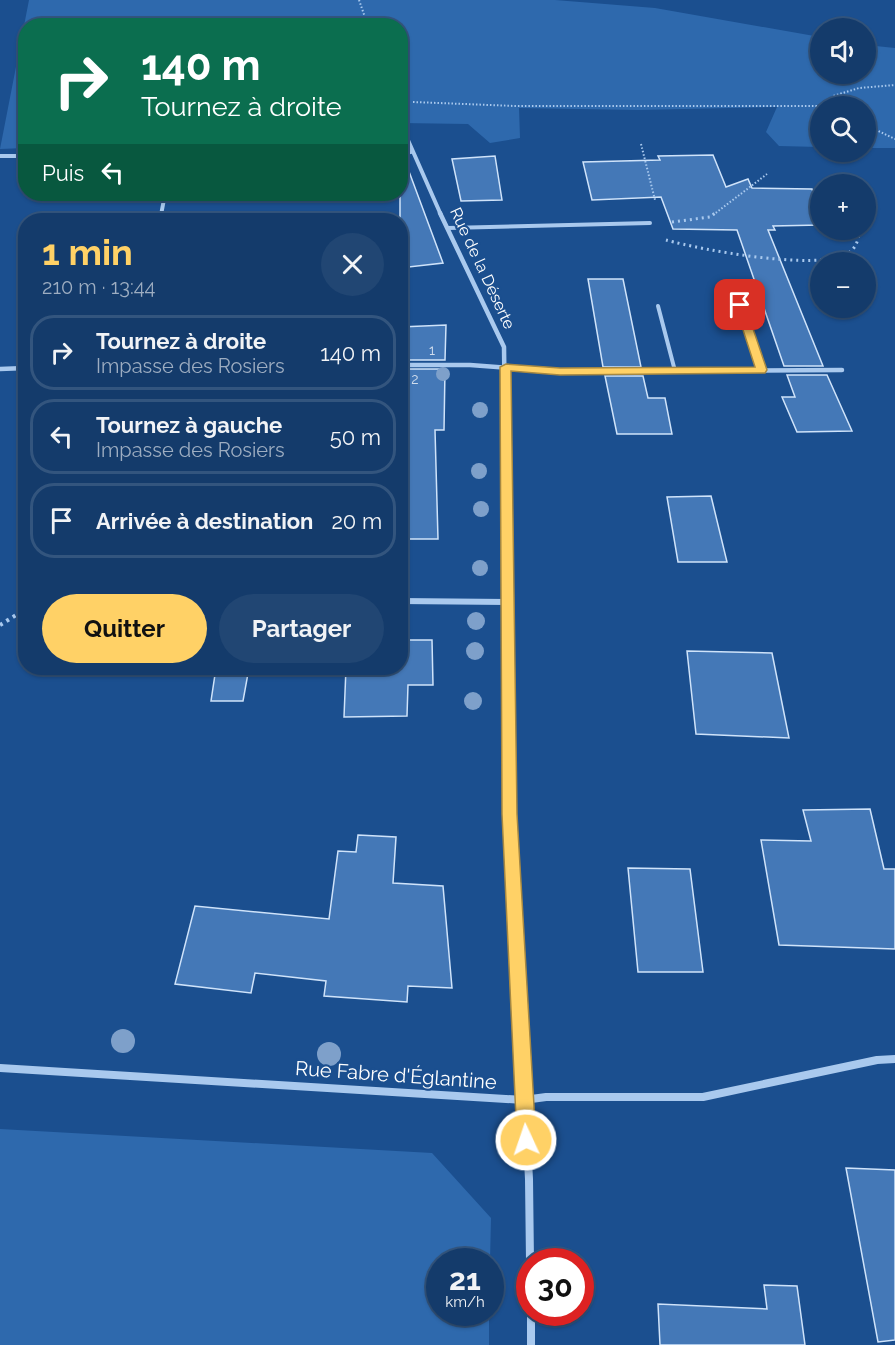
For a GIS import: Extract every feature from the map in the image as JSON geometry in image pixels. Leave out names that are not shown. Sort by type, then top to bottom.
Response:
[{"type":"street","name":"Rue de la Déserte","points":[[408,144],[504,347],[509,814],[529,1248]]},
{"type":"street","points":[[0,156],[18,156]]},
{"type":"street","points":[[408,365],[506,367],[560,372],[842,370]]},
{"type":"street","points":[[0,369],[18,368]]},
{"type":"street","points":[[408,601],[507,602]]},
{"type":"street","name":"Rue Fabre d'Églantine","points":[[0,1068],[524,1100],[546,1097],[703,1097],[877,1060],[895,1059]]},
{"type":"street","points":[[531,1326],[531,1345]]},
{"type":"lane","points":[[448,228],[650,223]]},
{"type":"lane","points":[[740,305],[762,370]]},
{"type":"lane","points":[[658,306],[675,371]]},
{"type":"path","points":[[359,0],[365,18]]},
{"type":"path","points":[[833,96],[859,88],[895,85]]},
{"type":"path","points":[[412,102],[515,106],[810,106]]},
{"type":"path","points":[[876,130],[895,139]]},
{"type":"path","points":[[641,144],[658,216],[650,223]]},
{"type":"path","points":[[650,223],[682,222],[710,217],[767,174]]},
{"type":"path","points":[[650,223],[659,237],[676,243],[803,260],[828,260],[846,255],[856,246],[857,240]]},
{"type":"path","points":[[0,626],[10,616],[18,612]]},
{"type":"shaded area","points":[[29,0],[555,0],[655,8],[810,35],[810,84],[876,84],[876,46],[895,48],[895,148],[876,148],[876,96],[810,96],[810,147],[779,146],[766,132],[777,107],[638,110],[519,108],[520,138],[490,143],[468,124],[408,123],[408,18],[25,18]]},
{"type":"shaded area","points":[[18,57],[18,148],[0,149]]},
{"type":"shaded area","points":[[0,1129],[432,1153],[491,1218],[490,1248],[426,1248],[426,1326],[489,1326],[489,1345],[0,1345]]},
{"type":"building","points":[[713,155],[726,187],[748,179],[752,188],[810,189],[810,225],[773,226],[775,230],[768,230],[823,366],[784,366],[737,230],[673,229],[661,197],[592,200],[583,162],[660,160],[658,156]]},
{"type":"building","points":[[495,156],[502,200],[461,201],[452,159]]},
{"type":"building","points":[[408,169],[443,263],[408,267],[408,213],[400,213],[400,201],[408,201]]},
{"type":"building","points":[[588,279],[623,279],[641,367],[603,367]]},
{"type":"building","points":[[446,325],[445,360],[408,360],[408,327]]},
{"type":"building","points":[[408,369],[445,369],[444,430],[435,430],[438,539],[408,539]]},
{"type":"building","points":[[787,375],[827,375],[852,431],[797,432],[782,397],[795,397]]},
{"type":"building","points":[[605,376],[643,376],[648,398],[665,398],[672,434],[617,434]]},
{"type":"building","points":[[711,496],[727,562],[678,562],[667,497]]},
{"type":"building","points":[[408,640],[432,640],[433,685],[408,685],[407,716],[344,717],[346,675],[408,675]]},
{"type":"building","points":[[687,651],[772,653],[789,738],[696,734]]},
{"type":"building","points":[[215,675],[248,675],[243,701],[211,701]]},
{"type":"building","points":[[870,809],[884,869],[895,869],[895,949],[779,945],[761,840],[811,841],[803,810]]},
{"type":"building","points":[[358,835],[396,837],[393,883],[443,886],[452,988],[408,986],[407,1002],[324,996],[326,981],[255,973],[251,993],[175,984],[195,906],[329,919],[338,851],[356,852]]},
{"type":"building","points":[[628,868],[690,869],[703,972],[638,972]]},
{"type":"building","points":[[846,1168],[895,1170],[895,1340],[878,1342]]},
{"type":"building","points":[[764,1285],[797,1286],[805,1345],[660,1345],[658,1304],[767,1309]]},
{"type":"route","points":[[526,1140],[509,814],[504,414],[506,367],[560,372],[762,370],[740,305]]}]
